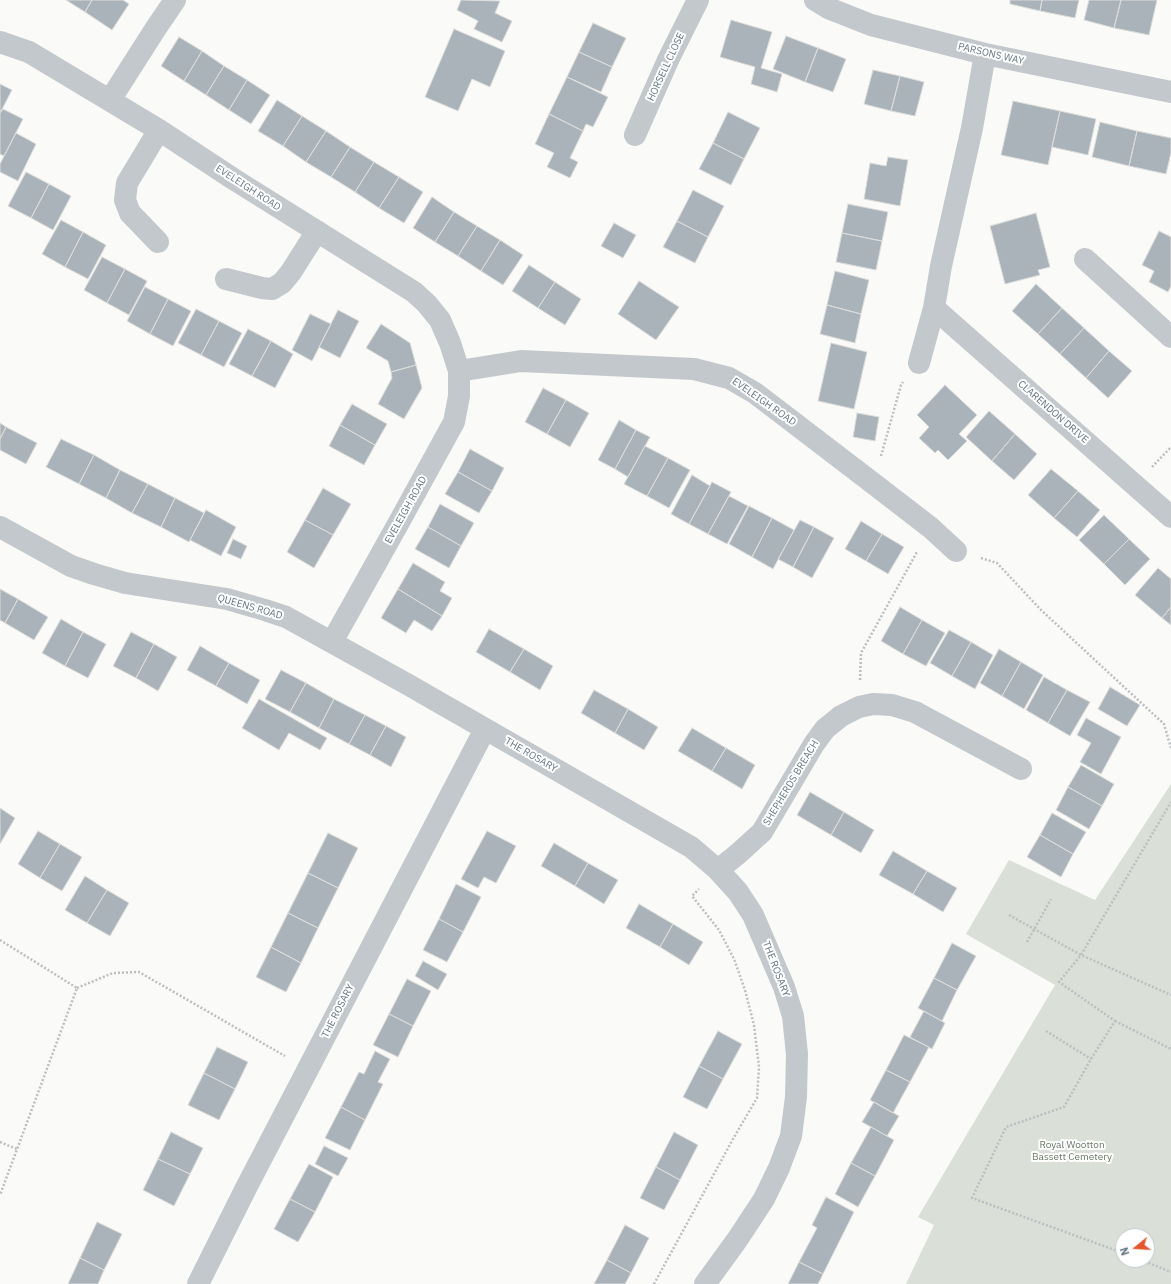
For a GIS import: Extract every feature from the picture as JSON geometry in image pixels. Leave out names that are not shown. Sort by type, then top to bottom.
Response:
[{"type":"street","points":[[110,100],[175,0]]},
{"type":"street","name":"HORSELL CLOSE","points":[[635,134],[668,60],[698,0]]},
{"type":"street","name":"PARSONS WAY","points":[[815,0],[828,8],[871,25],[986,54],[1171,92]]},
{"type":"street","name":"EVELEIGH ROAD","points":[[0,42],[29,52],[159,130],[414,292],[427,304],[440,320],[450,343],[459,371],[459,396],[454,422],[332,642]]},
{"type":"street","points":[[919,363],[934,308],[986,54]]},
{"type":"street","points":[[158,242],[130,213],[125,200],[127,183],[159,130]]},
{"type":"street","points":[[226,279],[262,288],[272,288],[282,283],[291,272],[317,231]]},
{"type":"street","points":[[1085,259],[1171,337]]},
{"type":"street","name":"CLARENDON DRIVE","points":[[934,308],[1171,517]]},
{"type":"street","name":"EVELEIGH ROAD","points":[[459,371],[521,362],[694,369],[729,378],[755,393],[931,528],[956,550]]},
{"type":"street","name":"QUEENS ROAD","points":[[0,527],[71,566],[125,583],[227,599],[286,617],[485,729]]},
{"type":"street","name":"SHEPHERDS BREACH","points":[[718,870],[762,832],[814,744],[825,729],[841,716],[859,707],[872,704],[892,705],[915,712],[1021,769]]},
{"type":"street","name":"THE ROSARY","points":[[198,1284],[246,1188],[485,729],[691,847],[718,870],[738,892],[753,915],[770,950],[793,1016],[797,1054],[796,1097],[790,1136],[778,1168],[764,1198],[737,1240],[705,1284]]},
{"type":"path","points":[[874,484],[901,385],[919,363]]},
{"type":"path","points":[[859,707],[861,653],[931,528]]},
{"type":"path","points":[[956,550],[997,563],[1041,610],[1164,724],[1171,748]]},
{"type":"path","points":[[1171,802],[1081,955],[1059,982],[1115,1021],[1171,1049]]},
{"type":"path","points":[[654,1284],[757,1098],[759,1067],[754,1025],[745,990],[734,958],[719,930],[692,896],[718,870]]},
{"type":"path","points":[[1027,942],[1051,899]]},
{"type":"path","points":[[1009,915],[1081,955],[1171,996]]},
{"type":"path","points":[[0,940],[77,988]]},
{"type":"path","points":[[0,1195],[77,988],[114,973],[139,972],[308,1069]]},
{"type":"path","points":[[1115,1021],[1091,1059],[1064,1107],[1006,1127],[972,1198],[1115,1250]]},
{"type":"path","points":[[1046,1031],[1091,1059]]},
{"type":"path","points":[[0,1142],[17,1149]]},
{"type":"path","points":[[1155,1266],[1171,1272]]},
{"type":"green space","name":"Royal Wootton Bassett Cemetery","points":[[1171,784],[1171,1284],[906,1284],[934,1225],[918,1217],[1055,985],[966,934],[1009,860],[1095,900]]},
{"type":"building","points":[[66,0],[92,0],[85,12]]},
{"type":"building","points":[[92,0],[123,0],[129,4],[112,30],[85,12]]},
{"type":"building","points":[[461,0],[500,1],[495,13],[512,21],[502,42],[474,29],[478,21],[457,10]]},
{"type":"building","points":[[1010,0],[1042,0],[1040,11],[1010,4]]},
{"type":"building","points":[[1042,0],[1079,0],[1075,18],[1040,11]]},
{"type":"building","points":[[1089,0],[1121,0],[1114,28],[1084,20]]},
{"type":"building","points":[[1121,0],[1157,0],[1149,35],[1114,28]]},
{"type":"building","points":[[731,20],[772,32],[761,68],[782,74],[777,92],[751,84],[755,67],[720,57]]},
{"type":"building","points":[[593,23],[626,38],[612,67],[579,52]]},
{"type":"building","points":[[454,29],[505,51],[490,87],[472,79],[458,111],[425,97]]},
{"type":"building","points":[[786,36],[818,48],[805,82],[773,69]]},
{"type":"building","points":[[179,37],[202,51],[184,81],[161,66]]},
{"type":"building","points":[[818,48],[846,59],[833,92],[805,82]]},
{"type":"building","points":[[202,51],[224,66],[206,95],[184,81]]},
{"type":"building","points":[[579,52],[612,67],[601,92],[567,77]]},
{"type":"building","points":[[224,66],[247,80],[229,110],[206,95]]},
{"type":"building","points":[[873,70],[900,76],[891,111],[864,104]]},
{"type":"building","points":[[900,76],[924,82],[915,116],[891,111]]},
{"type":"building","points":[[567,77],[608,97],[593,127],[586,124],[583,131],[549,114]]},
{"type":"building","points":[[247,80],[270,95],[251,124],[229,110]]},
{"type":"building","points":[[0,84],[12,90],[0,113]]},
{"type":"building","points":[[277,100],[302,116],[283,146],[258,131]]},
{"type":"building","points":[[1013,101],[1060,111],[1048,165],[1001,155]]},
{"type":"building","points":[[3,109],[23,119],[4,156],[0,154],[0,113]]},
{"type":"building","points":[[1060,111],[1096,119],[1088,155],[1052,147]]},
{"type":"building","points":[[728,112],[760,128],[744,159],[713,143]]},
{"type":"building","points":[[549,114],[583,131],[570,158],[578,162],[570,178],[547,167],[554,153],[535,144]]},
{"type":"building","points":[[302,116],[326,131],[306,162],[283,146]]},
{"type":"building","points":[[1100,122],[1137,131],[1129,166],[1092,157]]},
{"type":"building","points":[[326,131],[350,147],[331,177],[306,162]]},
{"type":"building","points":[[1137,131],[1171,138],[1171,153],[1166,174],[1129,166]]},
{"type":"building","points":[[16,133],[36,144],[18,181],[0,172],[0,164]]},
{"type":"building","points":[[713,143],[744,159],[731,185],[699,169]]},
{"type":"building","points":[[350,147],[374,162],[355,192],[331,177]]},
{"type":"building","points":[[888,157],[908,160],[900,206],[864,199],[870,163],[886,166]]},
{"type":"building","points":[[374,162],[399,177],[379,208],[355,192]]},
{"type":"building","points":[[26,172],[49,184],[31,218],[8,206]]},
{"type":"building","points":[[399,177],[423,192],[404,223],[379,208]]},
{"type":"building","points":[[49,184],[71,196],[53,230],[31,218]]},
{"type":"building","points":[[693,190],[724,206],[708,237],[677,221]]},
{"type":"building","points":[[432,197],[454,212],[435,242],[413,228]]},
{"type":"building","points":[[848,204],[888,212],[882,241],[842,233]]},
{"type":"building","points":[[454,212],[477,226],[458,256],[435,242]]},
{"type":"building","points":[[1036,213],[1050,267],[1038,270],[1040,275],[1005,284],[990,226]]},
{"type":"building","points":[[61,220],[83,232],[65,267],[42,254]]},
{"type":"building","points":[[677,221],[708,237],[695,263],[663,247]]},
{"type":"building","points":[[614,223],[636,235],[623,258],[601,246]]},
{"type":"building","points":[[477,226],[500,240],[481,271],[458,256]]},
{"type":"building","points":[[1159,231],[1171,237],[1171,286],[1168,292],[1149,282],[1154,271],[1142,265]]},
{"type":"building","points":[[83,232],[106,245],[88,279],[65,267]]},
{"type":"building","points":[[842,233],[882,241],[876,270],[836,262]]},
{"type":"building","points":[[500,240],[523,255],[503,285],[481,271]]},
{"type":"building","points":[[102,257],[125,269],[107,303],[84,290]]},
{"type":"building","points":[[529,265],[555,282],[538,308],[512,291]]},
{"type":"building","points":[[125,269],[147,281],[129,315],[107,303]]},
{"type":"building","points":[[835,271],[869,280],[861,314],[827,305]]},
{"type":"building","points":[[639,281],[679,307],[656,340],[618,314]]},
{"type":"building","points":[[555,282],[581,299],[565,325],[538,308]]},
{"type":"building","points":[[1036,284],[1062,308],[1038,334],[1012,311]]},
{"type":"building","points":[[145,287],[168,299],[150,334],[127,321]]},
{"type":"building","points":[[168,299],[191,311],[173,346],[150,334]]},
{"type":"building","points":[[827,305],[861,314],[855,343],[820,334]]},
{"type":"building","points":[[1062,308],[1084,328],[1060,354],[1038,334]]},
{"type":"building","points":[[196,309],[219,321],[201,355],[178,343]]},
{"type":"building","points":[[338,310],[359,321],[340,358],[319,347]]},
{"type":"building","points":[[310,314],[331,324],[312,361],[292,350]]},
{"type":"building","points":[[219,321],[242,333],[224,367],[201,355]]},
{"type":"building","points":[[381,324],[410,343],[416,365],[391,372],[388,361],[366,348]]},
{"type":"building","points":[[1084,328],[1109,351],[1086,378],[1060,354]]},
{"type":"building","points":[[248,329],[271,341],[252,376],[229,364]]},
{"type":"building","points":[[271,341],[293,354],[275,388],[252,376]]},
{"type":"building","points":[[831,343],[867,352],[854,409],[818,401]]},
{"type":"building","points":[[1109,351],[1132,371],[1108,398],[1086,378]]},
{"type":"building","points":[[416,365],[422,388],[404,419],[378,404],[392,378],[391,372]]},
{"type":"building","points":[[945,385],[977,415],[959,434],[967,441],[948,460],[938,450],[935,453],[919,438],[929,427],[917,415]]},
{"type":"building","points":[[543,388],[566,400],[547,434],[525,422]]},
{"type":"building","points":[[566,400],[589,413],[570,447],[547,434]]},
{"type":"building","points":[[352,404],[387,424],[375,445],[340,425]]},
{"type":"building","points":[[989,411],[1015,434],[992,461],[966,437]]},
{"type":"building","points":[[857,413],[879,417],[875,441],[853,437]]},
{"type":"building","points":[[619,420],[636,430],[615,469],[598,460]]},
{"type":"building","points":[[0,423],[6,427],[0,439]]},
{"type":"building","points":[[340,425],[375,445],[364,465],[329,446]]},
{"type":"building","points":[[6,427],[37,443],[26,464],[0,450],[0,439]]},
{"type":"building","points":[[636,430],[650,437],[628,477],[615,469]]},
{"type":"building","points":[[1015,434],[1037,454],[1014,480],[992,461]]},
{"type":"building","points":[[61,439],[94,455],[79,484],[46,467]]},
{"type":"building","points":[[645,446],[668,458],[647,496],[624,484]]},
{"type":"building","points":[[470,449],[504,468],[492,491],[458,472]]},
{"type":"building","points":[[94,455],[120,470],[106,498],[79,484]]},
{"type":"building","points":[[668,458],[690,470],[669,508],[647,496]]},
{"type":"building","points":[[1051,469],[1078,491],[1054,518],[1028,495]]},
{"type":"building","points":[[120,470],[148,484],[132,513],[106,498]]},
{"type":"building","points":[[458,472],[492,491],[479,513],[445,494]]},
{"type":"building","points":[[692,475],[710,486],[689,524],[671,514]]},
{"type":"building","points":[[712,482],[731,492],[708,534],[689,524]]},
{"type":"building","points":[[148,484],[175,498],[161,527],[132,513]]},
{"type":"building","points":[[323,488],[351,504],[333,535],[305,520]]},
{"type":"building","points":[[1078,491],[1100,510],[1077,537],[1054,518]]},
{"type":"building","points":[[729,496],[748,506],[727,544],[708,534]]},
{"type":"building","points":[[175,498],[204,513],[189,542],[161,527]]},
{"type":"building","points":[[440,504],[474,523],[461,546],[428,527]]},
{"type":"building","points":[[749,506],[772,518],[752,557],[729,544]]},
{"type":"building","points":[[206,510],[236,527],[221,556],[190,540]]},
{"type":"building","points":[[1104,515],[1129,539],[1104,564],[1079,540]]},
{"type":"building","points":[[772,518],[794,530],[773,569],[752,557]]},
{"type":"building","points":[[305,520],[333,535],[314,568],[287,552]]},
{"type":"building","points":[[800,520],[814,527],[793,567],[778,559]]},
{"type":"building","points":[[861,521],[882,534],[866,561],[845,549]]},
{"type":"building","points":[[428,527],[461,546],[449,568],[415,549]]},
{"type":"building","points":[[814,527],[834,538],[812,578],[793,567]]},
{"type":"building","points":[[882,534],[904,547],[888,574],[866,561]]},
{"type":"building","points":[[233,539],[247,546],[241,559],[227,553]]},
{"type":"building","points":[[1129,539],[1150,559],[1125,585],[1104,564]]},
{"type":"building","points":[[413,563],[445,582],[440,591],[452,598],[442,616],[398,589]]},
{"type":"building","points":[[1158,568],[1171,579],[1171,607],[1162,618],[1135,595]]},
{"type":"building","points":[[0,589],[18,599],[5,623],[0,620]]},
{"type":"building","points":[[398,589],[442,616],[432,631],[414,620],[406,633],[381,618]]},
{"type":"building","points":[[18,599],[48,617],[34,640],[5,623]]},
{"type":"building","points":[[900,607],[922,620],[903,654],[881,641]]},
{"type":"building","points":[[1171,607],[1171,625],[1162,618]]},
{"type":"building","points":[[61,619],[83,632],[65,666],[42,653]]},
{"type":"building","points":[[922,620],[945,633],[926,666],[903,654]]},
{"type":"building","points":[[489,629],[524,649],[510,672],[476,652]]},
{"type":"building","points":[[949,630],[971,642],[952,676],[930,663]]},
{"type":"building","points":[[83,632],[106,644],[88,678],[65,666]]},
{"type":"building","points":[[131,632],[154,644],[136,678],[113,666]]},
{"type":"building","points":[[971,642],[993,655],[975,689],[952,676]]},
{"type":"building","points":[[154,644],[177,657],[158,691],[136,678]]},
{"type":"building","points":[[200,646],[229,663],[216,686],[187,670]]},
{"type":"building","points":[[524,649],[553,666],[540,690],[510,672]]},
{"type":"building","points":[[999,649],[1021,662],[1002,696],[980,683]]},
{"type":"building","points":[[1021,662],[1043,675],[1024,709],[1002,696]]},
{"type":"building","points":[[229,663],[260,680],[247,704],[216,686]]},
{"type":"building","points":[[281,670],[306,683],[290,712],[265,699]]},
{"type":"building","points":[[1044,677],[1067,690],[1048,723],[1026,710]]},
{"type":"building","points":[[306,683],[334,699],[319,728],[290,712]]},
{"type":"building","points":[[1110,687],[1140,705],[1127,726],[1098,709]]},
{"type":"building","points":[[594,690],[628,709],[615,733],[581,713]]},
{"type":"building","points":[[1067,690],[1090,702],[1070,736],[1048,723]]},
{"type":"building","points":[[259,699],[327,738],[320,750],[289,733],[279,750],[242,728]]},
{"type":"building","points":[[334,699],[365,715],[349,744],[319,728]]},
{"type":"building","points":[[628,709],[658,727],[644,750],[615,733]]},
{"type":"building","points":[[365,715],[386,726],[370,755],[349,744]]},
{"type":"building","points":[[1086,718],[1121,737],[1101,774],[1080,762],[1091,743],[1077,735]]},
{"type":"building","points":[[386,726],[406,737],[391,767],[370,755]]},
{"type":"building","points":[[692,728],[726,748],[712,771],[678,751]]},
{"type":"building","points":[[726,748],[755,765],[742,789],[712,771]]},
{"type":"building","points":[[1081,765],[1114,784],[1102,806],[1068,787]]},
{"type":"building","points":[[1068,787],[1102,806],[1089,829],[1056,810]]},
{"type":"building","points":[[810,792],[844,812],[831,835],[797,815]]},
{"type":"building","points":[[0,808],[15,818],[0,844]]},
{"type":"building","points":[[844,812],[874,830],[861,853],[831,835]]},
{"type":"building","points":[[1052,813],[1086,832],[1073,854],[1040,835]]},
{"type":"building","points":[[38,831],[60,844],[40,878],[18,864]]},
{"type":"building","points":[[487,831],[516,846],[496,883],[484,877],[478,888],[461,879]]},
{"type":"building","points":[[328,833],[358,848],[338,888],[308,873]]},
{"type":"building","points":[[1040,835],[1073,854],[1061,877],[1027,857]]},
{"type":"building","points":[[554,843],[588,863],[575,886],[541,866]]},
{"type":"building","points":[[60,844],[82,857],[62,891],[40,878]]},
{"type":"building","points":[[893,851],[927,871],[913,894],[879,875]]},
{"type":"building","points":[[588,863],[618,880],[604,904],[575,886]]},
{"type":"building","points":[[927,871],[957,888],[943,912],[913,894]]},
{"type":"building","points":[[308,873],[338,888],[318,928],[288,913]]},
{"type":"building","points":[[85,876],[107,890],[87,923],[65,910]]},
{"type":"building","points":[[456,884],[481,897],[463,932],[439,919]]},
{"type":"building","points":[[107,890],[129,903],[110,936],[87,923]]},
{"type":"building","points":[[639,904],[673,924],[660,947],[626,928]]},
{"type":"building","points":[[288,913],[318,928],[301,963],[271,947]]},
{"type":"building","points":[[439,919],[463,932],[447,962],[423,950]]},
{"type":"building","points":[[673,924],[703,942],[689,965],[660,947]]},
{"type":"building","points":[[952,943],[976,956],[957,990],[934,978]]},
{"type":"building","points":[[271,947],[301,963],[286,992],[256,977]]},
{"type":"building","points":[[423,961],[447,974],[438,990],[415,976]]},
{"type":"building","points":[[934,978],[957,990],[942,1021],[918,1008]]},
{"type":"building","points":[[407,979],[431,991],[413,1026],[389,1014]]},
{"type":"building","points":[[924,1011],[945,1023],[932,1049],[910,1037]]},
{"type":"building","points":[[389,1014],[413,1026],[398,1057],[373,1045]]},
{"type":"building","points":[[718,1031],[742,1044],[723,1079],[699,1066]]},
{"type":"building","points":[[904,1035],[929,1047],[910,1082],[886,1070]]},
{"type":"building","points":[[217,1047],[248,1062],[235,1089],[204,1073]]},
{"type":"building","points":[[375,1051],[390,1059],[378,1082],[383,1084],[365,1120],[341,1107],[359,1072],[364,1074]]},
{"type":"building","points":[[699,1066],[723,1079],[707,1109],[683,1097]]},
{"type":"building","points":[[886,1070],[910,1082],[893,1113],[870,1100]]},
{"type":"building","points":[[204,1073],[235,1089],[219,1120],[188,1105]]},
{"type":"building","points":[[874,1102],[899,1116],[887,1136],[862,1122]]},
{"type":"building","points":[[341,1107],[365,1120],[350,1150],[325,1138]]},
{"type":"building","points":[[871,1127],[894,1140],[875,1176],[851,1163]]},
{"type":"building","points":[[171,1132],[203,1148],[190,1174],[158,1159]]},
{"type":"building","points":[[674,1132],[698,1145],[680,1180],[656,1167]]},
{"type":"building","points":[[324,1146],[348,1158],[338,1176],[315,1164]]},
{"type":"building","points":[[158,1159],[190,1174],[174,1206],[143,1190]]},
{"type":"building","points":[[851,1163],[875,1176],[858,1207],[835,1194]]},
{"type":"building","points":[[309,1164],[333,1177],[315,1212],[290,1199]]},
{"type":"building","points":[[656,1167],[680,1180],[664,1210],[640,1198]]},
{"type":"building","points":[[826,1197],[854,1212],[823,1274],[799,1262],[817,1228],[812,1225]]},
{"type":"building","points":[[290,1199],[315,1212],[298,1242],[274,1229]]},
{"type":"building","points":[[97,1222],[122,1234],[104,1270],[80,1258]]},
{"type":"building","points":[[625,1225],[649,1238],[631,1273],[607,1260]]},
{"type":"building","points":[[80,1258],[104,1270],[98,1284],[68,1284]]},
{"type":"building","points":[[607,1260],[631,1273],[625,1284],[594,1284]]},
{"type":"building","points":[[799,1262],[823,1274],[818,1284],[788,1284]]}]
